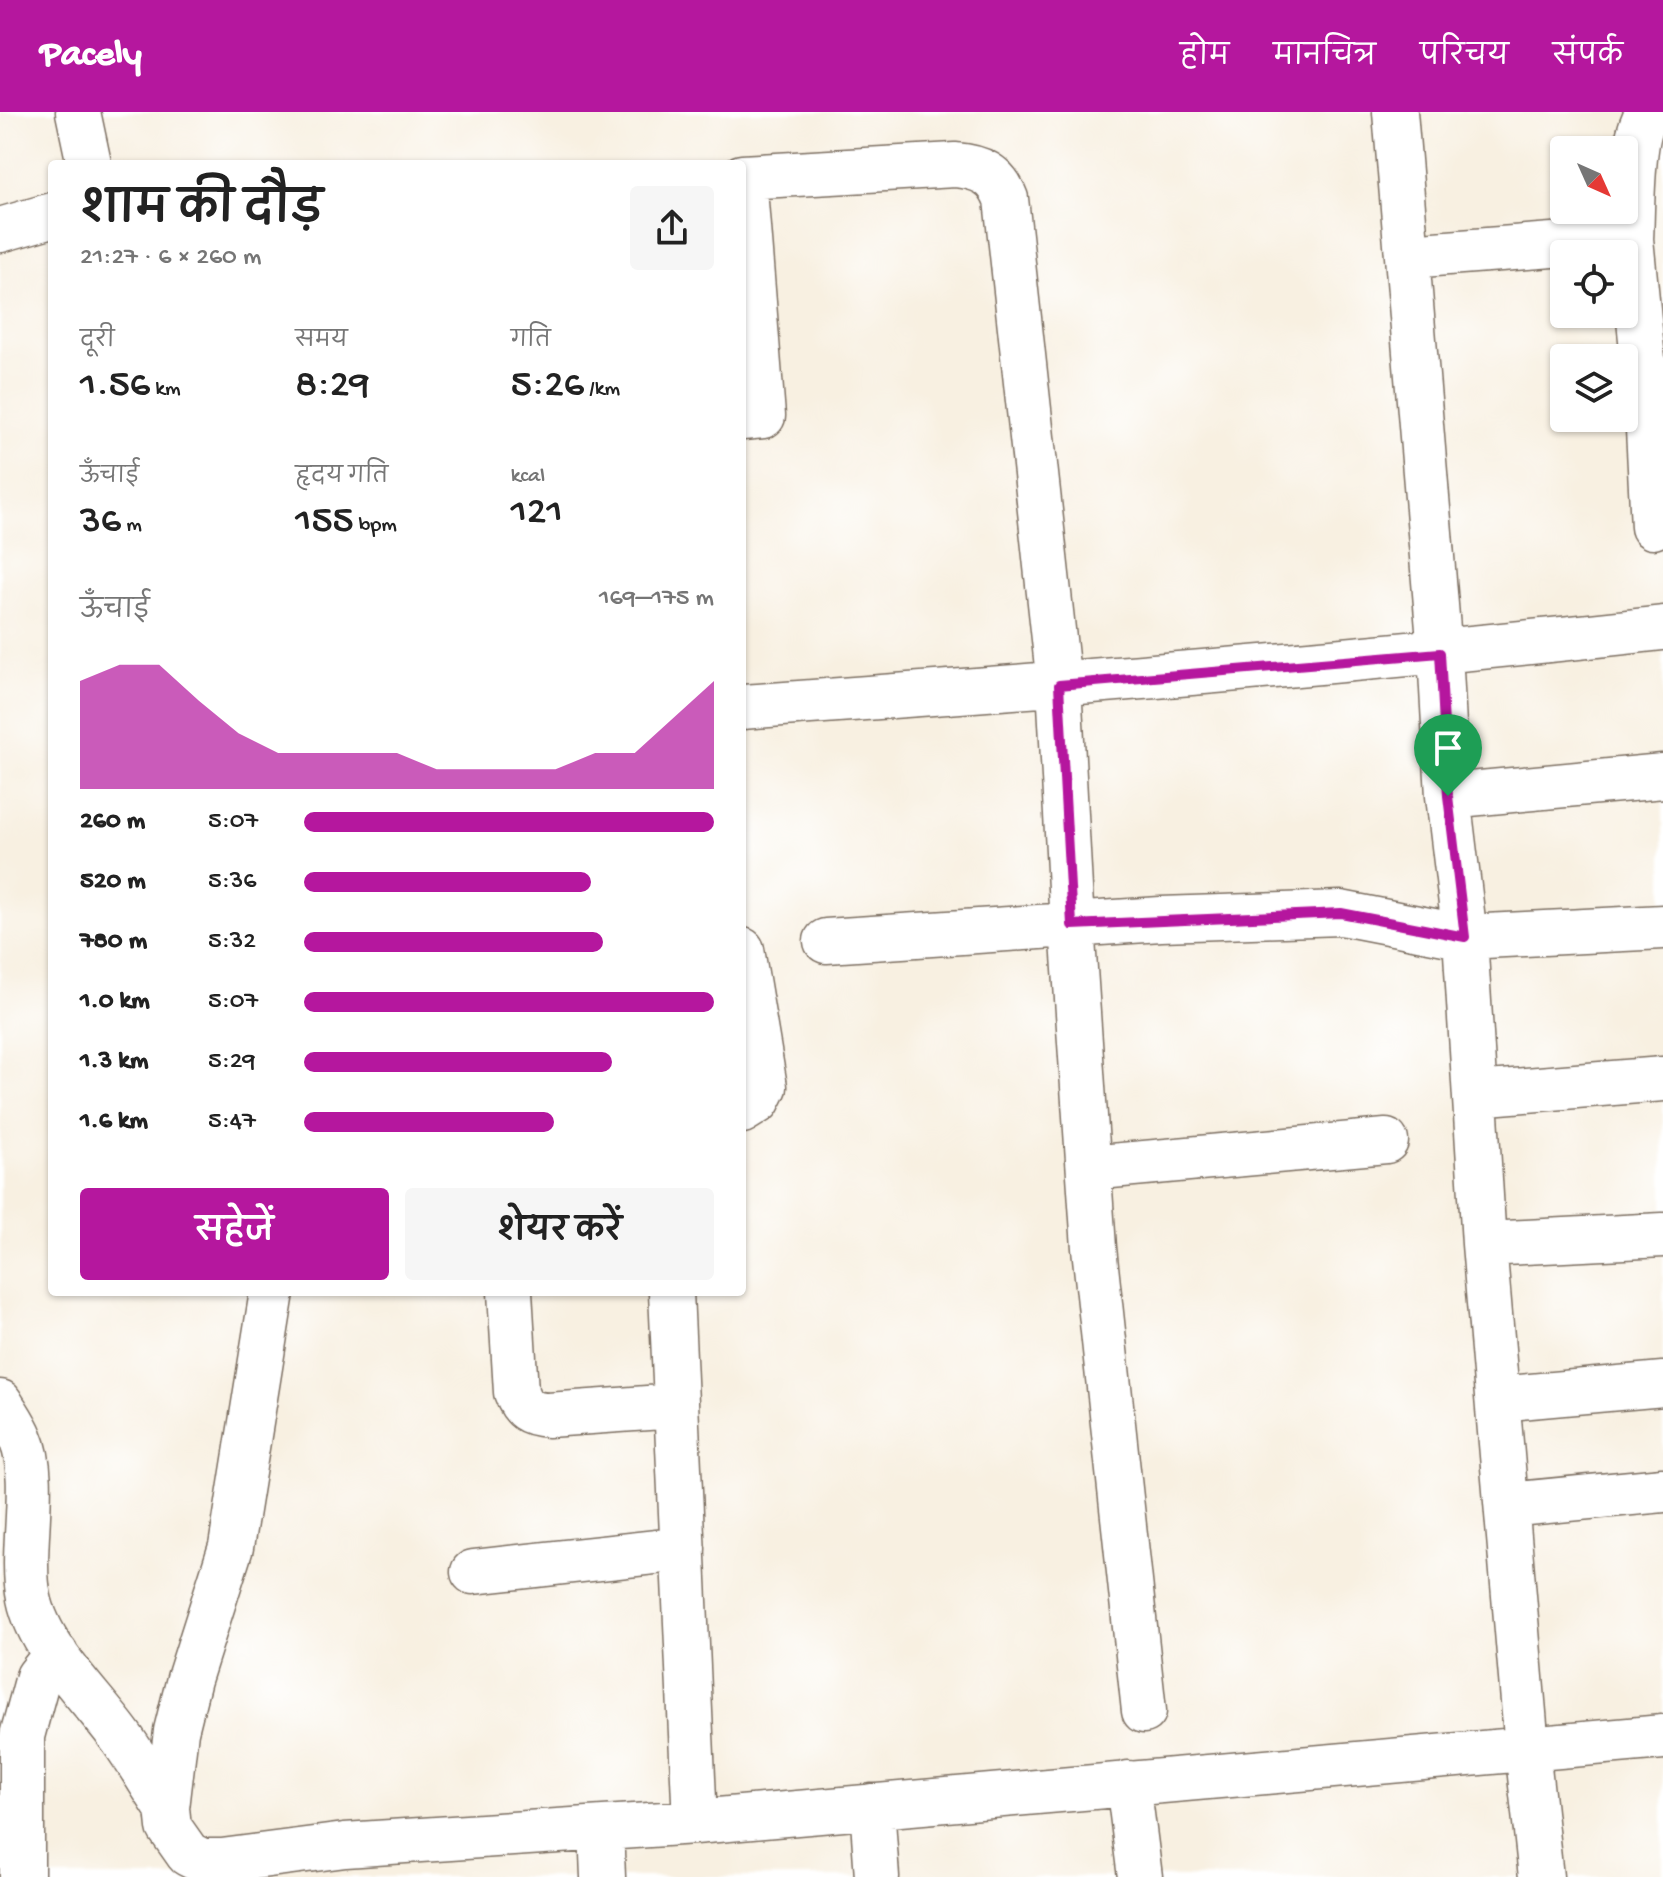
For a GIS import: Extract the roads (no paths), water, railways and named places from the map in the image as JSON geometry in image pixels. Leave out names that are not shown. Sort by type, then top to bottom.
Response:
[{"type":"street","points":[[78,112],[88,160]]},
{"type":"street","points":[[1395,112],[1440,653],[1448,796],[1465,937],[1484,1244],[1541,1877]]},
{"type":"street","points":[[1649,112],[1642,120],[1637,137],[1631,239],[1654,390],[1653,527]]},
{"type":"street","points":[[746,177],[955,165],[985,171],[1002,188],[1008,214],[1059,685],[1094,1248],[1144,1711]]},
{"type":"street","points":[[746,213],[763,416],[746,418]]},
{"type":"street","points":[[0,230],[48,216]]},
{"type":"street","points":[[1408,256],[1631,239]]},
{"type":"street","points":[[746,707],[1059,685],[1440,653],[1663,628]]},
{"type":"street","points":[[1448,796],[1663,776]]},
{"type":"street","points":[[826,941],[1072,925],[1341,913],[1465,937],[1663,927]]},
{"type":"street","points":[[746,974],[765,1087],[758,1101],[746,1110]]},
{"type":"street","points":[[1475,1094],[1663,1079]]},
{"type":"street","points":[[1089,1168],[1386,1141]]},
{"type":"street","points":[[1484,1244],[1663,1235]]},
{"type":"street","points":[[271,1296],[231,1547],[189,1679],[176,1731],[167,1808],[169,1827],[180,1845],[202,1861],[346,1861],[601,1829],[1663,1737]]},
{"type":"street","points":[[510,1296],[516,1392],[521,1406],[532,1414],[676,1406]]},
{"type":"street","points":[[671,1296],[695,1822]]},
{"type":"street","points":[[1498,1399],[1663,1384]]},
{"type":"street","points":[[0,1402],[22,1440],[28,1464],[26,1572],[38,1677],[22,1736],[22,1877]]},
{"type":"street","points":[[1507,1505],[1663,1490]]},
{"type":"street","points":[[473,1572],[683,1549]]},
{"type":"street","points":[[32,1632],[122,1738],[167,1808]]},
{"type":"street","points":[[1128,1783],[1140,1877]]},
{"type":"street","points":[[872,1806],[877,1877]]},
{"type":"street","points":[[601,1829],[603,1877]]}]
